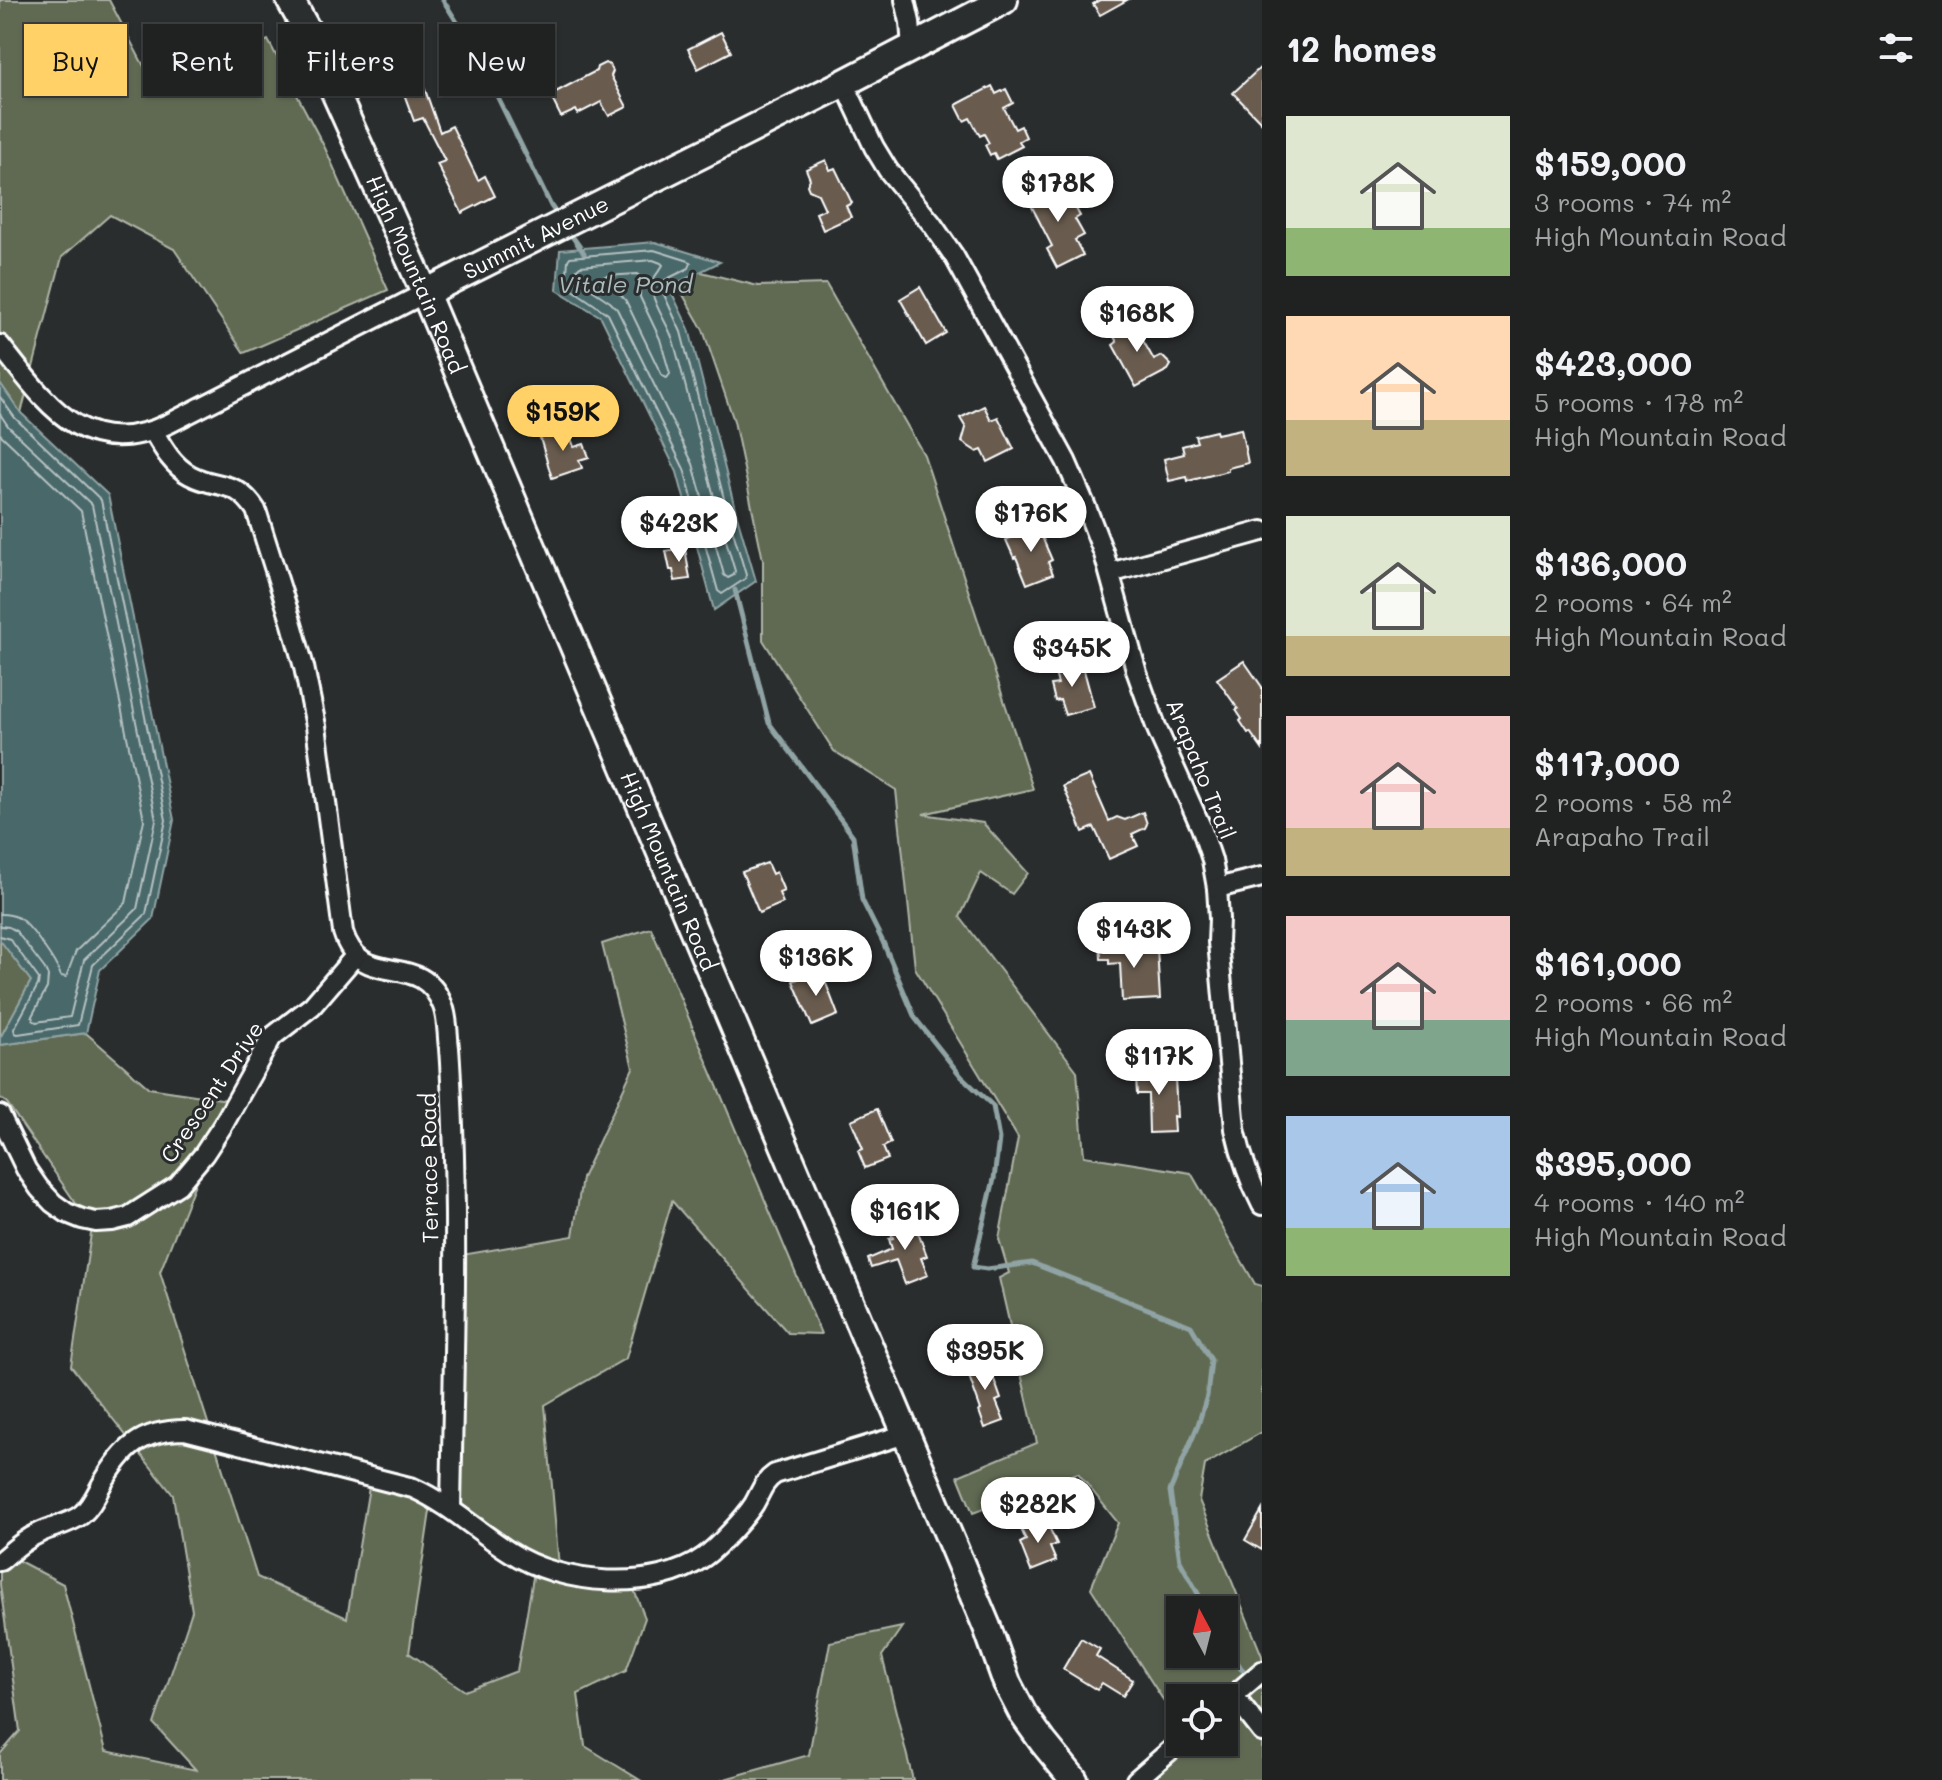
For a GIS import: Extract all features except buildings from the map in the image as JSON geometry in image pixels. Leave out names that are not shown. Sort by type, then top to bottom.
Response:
[{"type":"main road","name":"High Mountain Road","points":[[290,0],[308,32],[425,293],[987,1627],[1007,1683],[1023,1714],[1074,1780]]},
{"type":"main road","name":"Summit Avenue","points":[[425,293],[1004,0]]},
{"type":"street","points":[[905,0],[912,48]]},
{"type":"street","name":"Arapaho Trail","points":[[844,83],[888,170],[932,224],[983,306],[1066,461],[1086,507],[1110,573],[1137,673],[1212,860],[1217,888],[1218,942],[1235,1129],[1249,1180],[1262,1205]]},
{"type":"street","name":"Summit Avenue","points":[[0,345],[60,415],[96,433],[137,435],[153,431],[425,293]]},
{"type":"street","points":[[153,431],[168,456],[189,475],[240,491],[256,510],[304,667],[316,726],[343,932],[355,956]]},
{"type":"street","points":[[1110,573],[1262,531]]},
{"type":"street","points":[[1217,888],[1262,877]]},
{"type":"street","name":"Crescent Drive","points":[[0,1115],[26,1169],[53,1203],[67,1213],[96,1222],[128,1217],[178,1185],[223,1125],[272,1037],[312,1006],[355,956]]},
{"type":"street","name":"Terrace Road","points":[[355,956],[376,968],[407,971],[421,978],[433,988],[446,1016],[455,1164],[451,1509]]},
{"type":"street","points":[[0,1561],[29,1538],[81,1515],[126,1449],[156,1433],[185,1430],[413,1488],[451,1509],[511,1553],[542,1567],[594,1579],[648,1578],[676,1572],[708,1554],[748,1512],[767,1480],[775,1474],[906,1434]]},
{"type":"street","points":[[1238,1692],[1262,1671]]},
{"type":"street","points":[[1238,1709],[1262,1732]]},
{"type":"street","points":[[1136,1780],[1166,1754]]},
{"type":"green space","points":[[0,0],[109,0],[122,24],[24,24],[24,96],[127,96],[127,34],[143,65],[143,96],[262,96],[262,43],[268,40],[278,59],[278,96],[298,96],[325,148],[388,290],[244,353],[174,249],[110,215],[62,257],[21,413],[0,383]]},
{"type":"green space","points":[[665,263],[758,286],[826,284],[924,455],[1033,789],[923,814],[983,823],[1028,873],[1012,894],[981,873],[960,917],[1077,1071],[1084,1156],[1191,1173],[1255,1284],[1262,1286],[1262,1432],[1205,1465],[1199,1500],[1238,1596],[1166,1596],[1166,1668],[1238,1668],[1238,1597],[1262,1656],[1262,1780],[1140,1780],[1168,1756],[1238,1756],[1238,1684],[1166,1684],[1166,1704],[1091,1588],[1118,1523],[1078,1473],[973,1513],[958,1476],[1037,1443],[999,1278],[1009,1273],[999,1239],[1018,1138],[915,968],[896,790],[834,751],[763,640],[763,560],[734,421],[703,330]]},
{"type":"green space","points":[[651,928],[821,1334],[788,1333],[672,1201],[626,1358],[545,1405],[559,1567],[632,1585],[645,1618],[626,1671],[578,1694],[585,1746],[640,1780],[0,1780],[0,1754],[20,1731],[0,1585],[0,1551],[63,1584],[106,1751],[196,1770],[154,1724],[192,1611],[173,1495],[71,1366],[92,1227],[7,1103],[0,1098],[0,1045],[86,1033],[149,1088],[228,1100],[160,1272],[257,1577],[347,1618],[370,1481],[433,1491],[409,1653],[465,1691],[517,1671],[536,1560],[458,1509],[456,1256],[573,1236],[582,1178],[633,1068],[602,944]]},
{"type":"green space","points":[[0,940],[31,981],[0,1038]]},
{"type":"green space","points":[[902,1627],[882,1656],[913,1780],[721,1780],[809,1755],[830,1642]]},
{"type":"water","name":"Vitale Pond","points":[[655,242],[720,262],[669,287],[689,329],[756,581],[714,610],[677,472],[601,317],[557,290],[560,250]]},
{"type":"water","points":[[0,383],[21,413],[108,495],[174,820],[153,919],[100,970],[86,1033],[0,1045],[0,1038],[31,981],[0,940]]},
{"type":"waterway","points":[[443,0],[474,49],[559,217]]},
{"type":"waterway","points":[[567,229],[584,253]]},
{"type":"waterway","points":[[735,590],[769,723],[853,836],[862,900],[915,1018],[961,1076],[993,1106],[999,1139],[994,1179],[973,1267],[987,1269],[1032,1263],[1191,1326],[1211,1360],[1207,1396],[1198,1425],[1170,1491],[1180,1561],[1199,1596]]},
{"type":"waterway","points":[[1238,1663],[1249,1676]]}]
